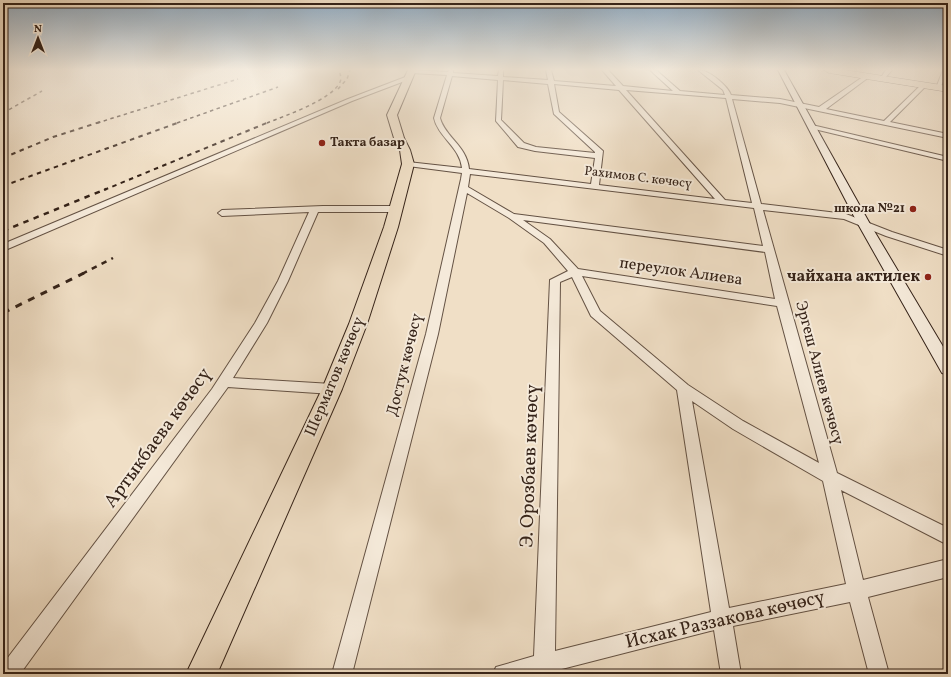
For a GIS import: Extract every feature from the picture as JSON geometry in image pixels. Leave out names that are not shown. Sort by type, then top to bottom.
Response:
[{"type":"main road","points":[[398,102],[392,115],[408,164]]},
{"type":"main road","points":[[799,104],[864,224],[948,369]]},
{"type":"main road","name":"Шерматов көчөсү","points":[[201,674],[332,389],[358,324],[396,209],[408,164]]},
{"type":"street","points":[[3,248],[346,102]]},
{"type":"street","name":"Достук көчөсү","points":[[342,674],[432,334],[467,172],[461,152],[438,122],[443,102]]},
{"type":"street","points":[[499,102],[498,120],[521,145],[535,150],[599,156]]},
{"type":"street","points":[[555,102],[556,112],[592,143],[599,151],[595,186]]},
{"type":"street","points":[[632,102],[722,201]]},
{"type":"street","name":"Эргеш Алиев көчөсү","points":[[730,102],[758,206],[782,303],[830,477],[857,591],[879,674]]},
{"type":"street","points":[[778,102],[799,104],[948,136]]},
{"type":"street","points":[[821,109],[832,102]]},
{"type":"street","points":[[885,123],[907,102]]},
{"type":"street","points":[[812,127],[948,159]]},
{"type":"street","name":"Рахимов С. көчөсү","points":[[408,164],[846,217],[948,253]]},
{"type":"street","points":[[464,188],[512,216],[547,241],[575,272],[595,313],[683,388],[738,425],[830,477],[948,537]]},
{"type":"street","points":[[222,213],[396,209]]},
{"type":"street","name":"Артыкбаева көчөсү","points":[[8,674],[224,382],[261,323],[284,281],[314,210]]},
{"type":"street","points":[[512,216],[769,250]]},
{"type":"street","name":"переулок Алиева","points":[[575,272],[782,303]]},
{"type":"street","name":"Э. Орозбаев көчөсү","points":[[545,669],[555,280],[575,272]]},
{"type":"street","points":[[224,382],[332,389]]},
{"type":"street","points":[[683,388],[731,674]]},
{"type":"street","name":"Исхак Раззакова көчөсү","points":[[503,674],[545,669],[721,619],[857,591],[948,568]]},
{"type":"railway","points":[[3,113],[23,102]]},
{"type":"railway","points":[[97,123],[166,102]]},
{"type":"railway","points":[[177,123],[237,102]]},
{"type":"railway","points":[[267,123],[317,102]]},
{"type":"railway","points":[[3,158],[53,137],[100,122]]},
{"type":"railway","points":[[3,186],[180,122]]},
{"type":"railway","points":[[104,190],[269,122]]},
{"type":"railway","points":[[3,231],[106,189]]},
{"type":"railway","points":[[83,274],[113,258]]},
{"type":"railway","points":[[3,313],[83,274]]},
{"type":"place","name":"Такта базар","points":[[322,143]]},
{"type":"place","name":"школа №21","points":[[913,209]]},
{"type":"place","name":"чайхана актилек","points":[[928,277]]}]
